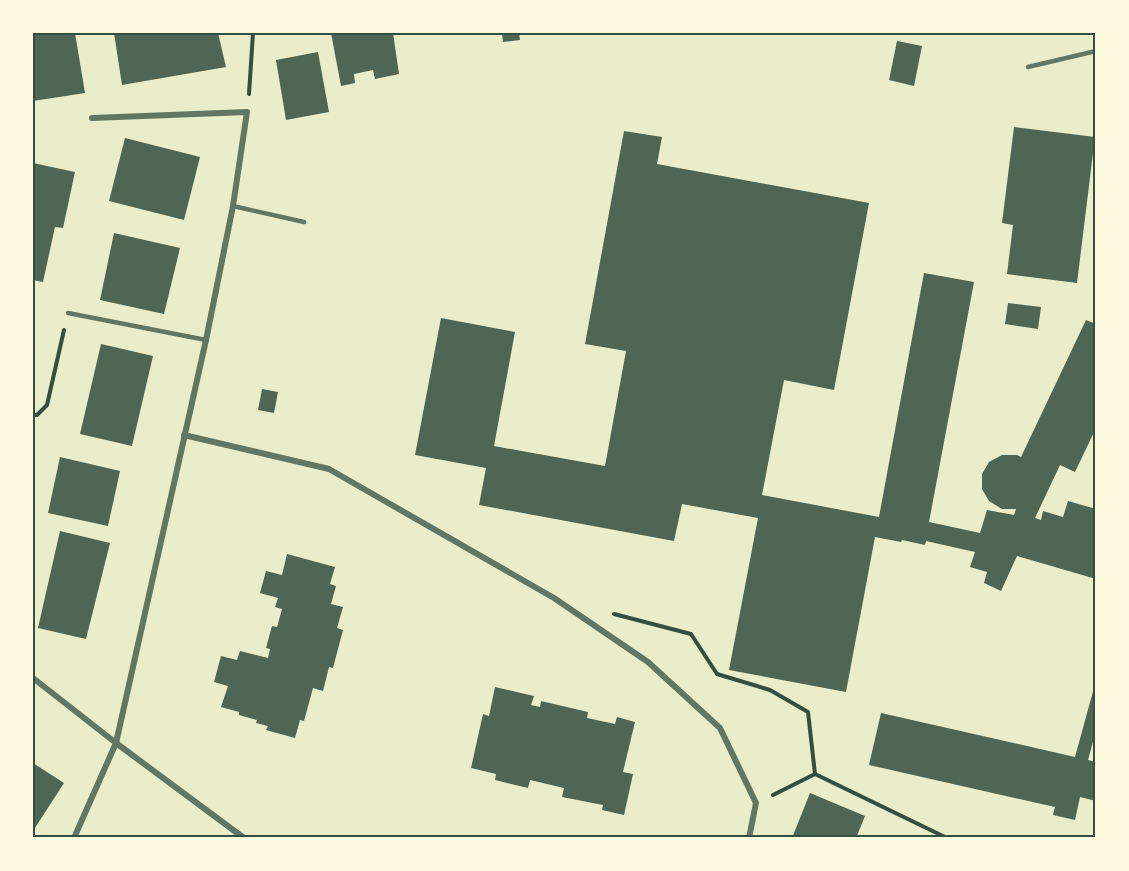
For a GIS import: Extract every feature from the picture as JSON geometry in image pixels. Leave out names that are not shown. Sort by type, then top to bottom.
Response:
[{"type":"street","points":[[74,838],[116,743],[206,340],[233,206],[247,112],[92,118]]},
{"type":"street","points":[[184,435],[329,469],[554,598],[648,662],[720,728],[756,803],[749,838]]},
{"type":"street","points":[[33,678],[244,838]]},
{"type":"lane","points":[[1028,67],[1096,51]]},
{"type":"lane","points":[[233,206],[304,222]]},
{"type":"lane","points":[[68,313],[206,340]]},
{"type":"path","points":[[247,112],[253,33]]},
{"type":"path","points":[[33,415],[37,415],[47,405],[68,313]]},
{"type":"path","points":[[611,613],[691,634],[717,674],[770,690],[807,712],[815,774]]},
{"type":"path","points":[[756,803],[815,774]]},
{"type":"path","points":[[815,774],[947,838]]},
{"type":"building","points":[[33,33],[75,33],[85,93],[33,101]]},
{"type":"building","points":[[114,33],[218,33],[226,67],[122,85]]},
{"type":"building","points":[[331,33],[393,33],[399,74],[375,79],[373,70],[354,74],[355,83],[341,86]]},
{"type":"building","points":[[502,33],[519,33],[520,40],[503,42]]},
{"type":"building","points":[[897,41],[922,46],[914,86],[889,80]]},
{"type":"building","points":[[318,52],[329,112],[286,120],[276,60]]},
{"type":"building","points":[[1014,127],[1095,137],[1077,283],[1007,274],[1013,225],[1002,223]]},
{"type":"building","points":[[624,131],[662,137],[657,164],[869,203],[834,390],[784,380],[762,495],[879,517],[924,273],[974,282],[929,522],[980,533],[987,510],[1014,515],[1016,509],[1002,509],[989,501],[982,489],[982,474],[989,462],[1002,455],[1021,457],[1086,320],[1096,324],[1096,428],[1075,472],[1060,465],[1035,518],[1041,520],[1043,511],[1063,517],[1068,501],[1096,509],[1096,579],[1017,556],[1001,591],[984,583],[987,572],[970,567],[975,552],[926,541],[925,545],[875,537],[846,692],[729,670],[758,518],[682,504],[674,541],[479,505],[486,468],[415,455],[441,318],[515,332],[494,446],[605,466],[626,351],[585,344]]},
{"type":"building","points":[[125,138],[200,157],[184,220],[109,201]]},
{"type":"building","points":[[33,163],[75,172],[63,228],[55,227],[43,282],[33,280]]},
{"type":"building","points":[[114,233],[180,248],[164,314],[100,300]]},
{"type":"building","points":[[1008,303],[1041,307],[1038,329],[1005,324]]},
{"type":"building","points":[[101,344],[153,356],[132,446],[80,434]]},
{"type":"building","points":[[262,389],[278,392],[274,413],[258,410]]},
{"type":"building","points":[[60,457],[120,471],[108,526],[48,513]]},
{"type":"building","points":[[60,531],[110,543],[86,639],[38,628]]},
{"type":"building","points":[[287,554],[335,567],[330,584],[336,586],[331,604],[343,607],[337,628],[343,630],[333,668],[329,667],[323,691],[313,688],[304,721],[300,720],[295,738],[266,730],[268,726],[256,723],[257,720],[221,707],[228,686],[214,682],[221,656],[237,660],[240,651],[268,658],[270,649],[266,648],[272,626],[277,627],[282,609],[275,607],[278,598],[260,593],[266,571],[282,575]]},
{"type":"building","points":[[1095,684],[1096,731],[1088,760],[1096,762],[1096,801],[1080,797],[1075,820],[1053,815],[1055,807],[869,765],[881,713],[1075,757]]},
{"type":"building","points":[[495,687],[534,696],[531,705],[540,707],[541,701],[588,712],[587,718],[615,724],[617,717],[635,722],[623,772],[633,774],[624,815],[602,810],[603,805],[562,797],[564,788],[530,780],[528,788],[495,780],[496,774],[471,768],[483,714],[489,716]]},
{"type":"building","points":[[33,763],[64,783],[33,831]]},
{"type":"building","points":[[810,793],[865,816],[856,838],[792,838]]}]
